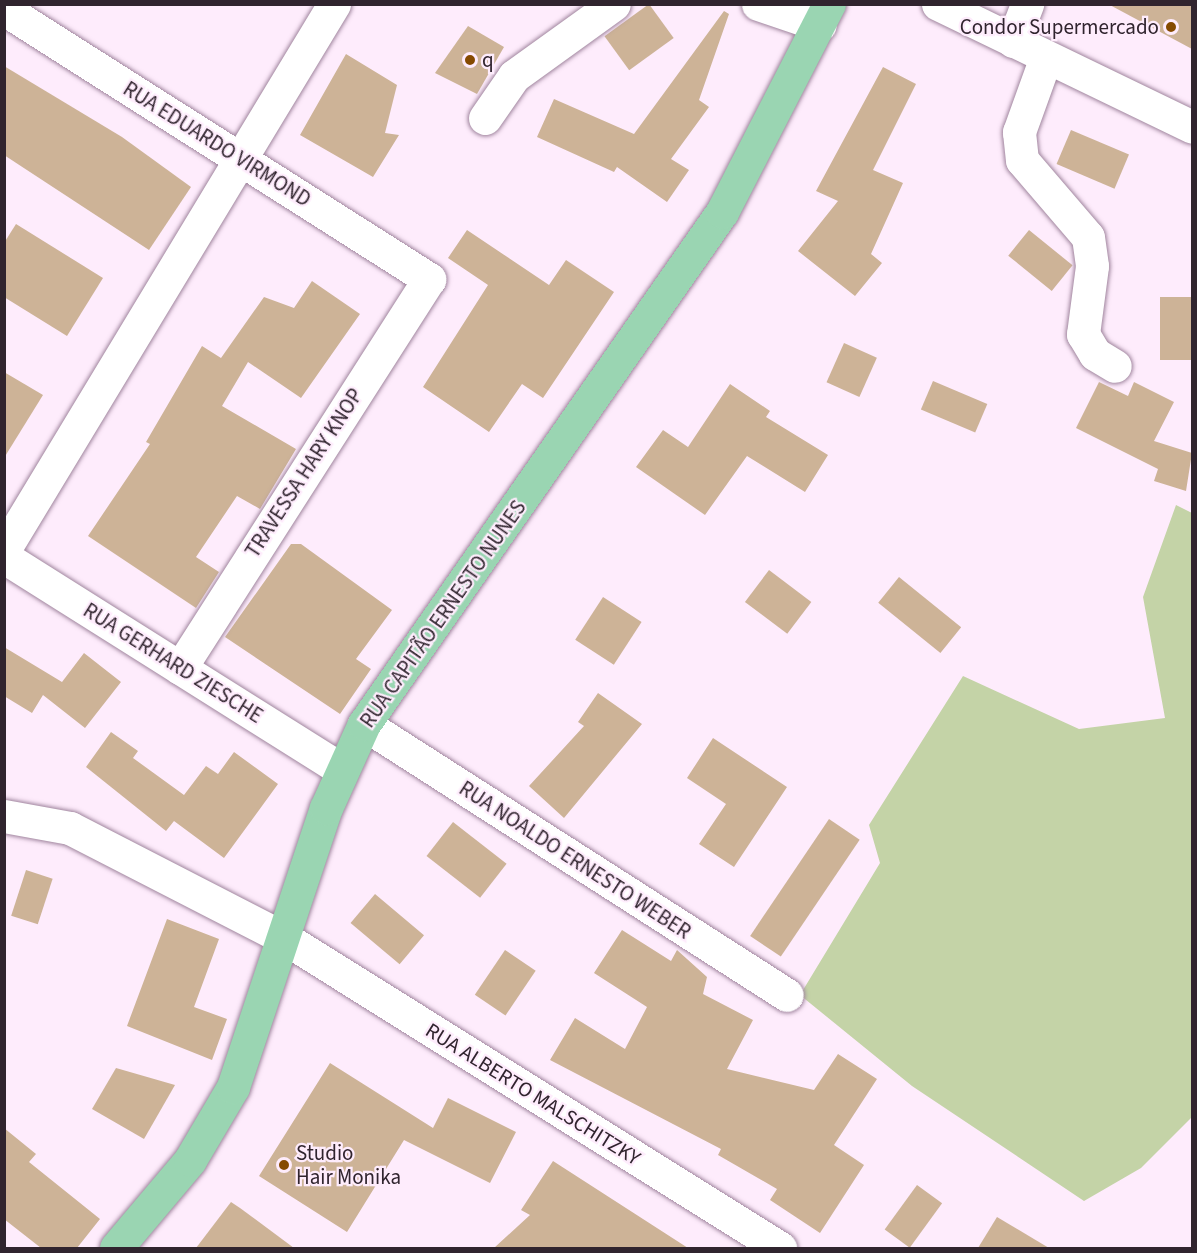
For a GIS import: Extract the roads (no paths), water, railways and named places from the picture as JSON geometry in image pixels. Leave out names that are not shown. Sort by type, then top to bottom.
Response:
[{"type":"main road","name":"RUA CAPITÃO ERNESTO NUNES","points":[[116,1248],[213,1127],[245,1058],[341,769],[364,724],[685,269],[756,153],[824,15]]},
{"type":"street","points":[[485,118],[514,76],[614,4]]},
{"type":"street","points":[[758,4],[824,15]]},
{"type":"street","points":[[938,4],[1192,127]]},
{"type":"street","points":[[1013,41],[1027,4]]},
{"type":"street","points":[[4,550],[244,161],[333,5]]},
{"type":"street","name":"RUA EDUARDO VIRMOND","points":[[4,9],[429,279]]},
{"type":"street","points":[[1046,57],[1019,132],[1022,160],[1088,237],[1092,266],[1083,334],[1095,354],[1115,366]]},
{"type":"street","name":"TRAVESSA HARY KNOP","points":[[180,668],[429,279]]},
{"type":"street","name":"RUA GERHARD ZIESCHE","points":[[4,557],[341,769]]},
{"type":"street","name":"RUA NOALDO ERNESTO WEBER","points":[[364,724],[787,995]]},
{"type":"street","name":"RUA ALBERTO MALSCHITZKY","points":[[4,816],[70,828],[286,939],[741,1240],[780,1248]]},
{"type":"place","name":"Condor Supermercado","points":[[1171,27]]},
{"type":"place","name":"q","points":[[470,60]]},
{"type":"place","name":"Studio Hair Monika","points":[[284,1165]]}]
